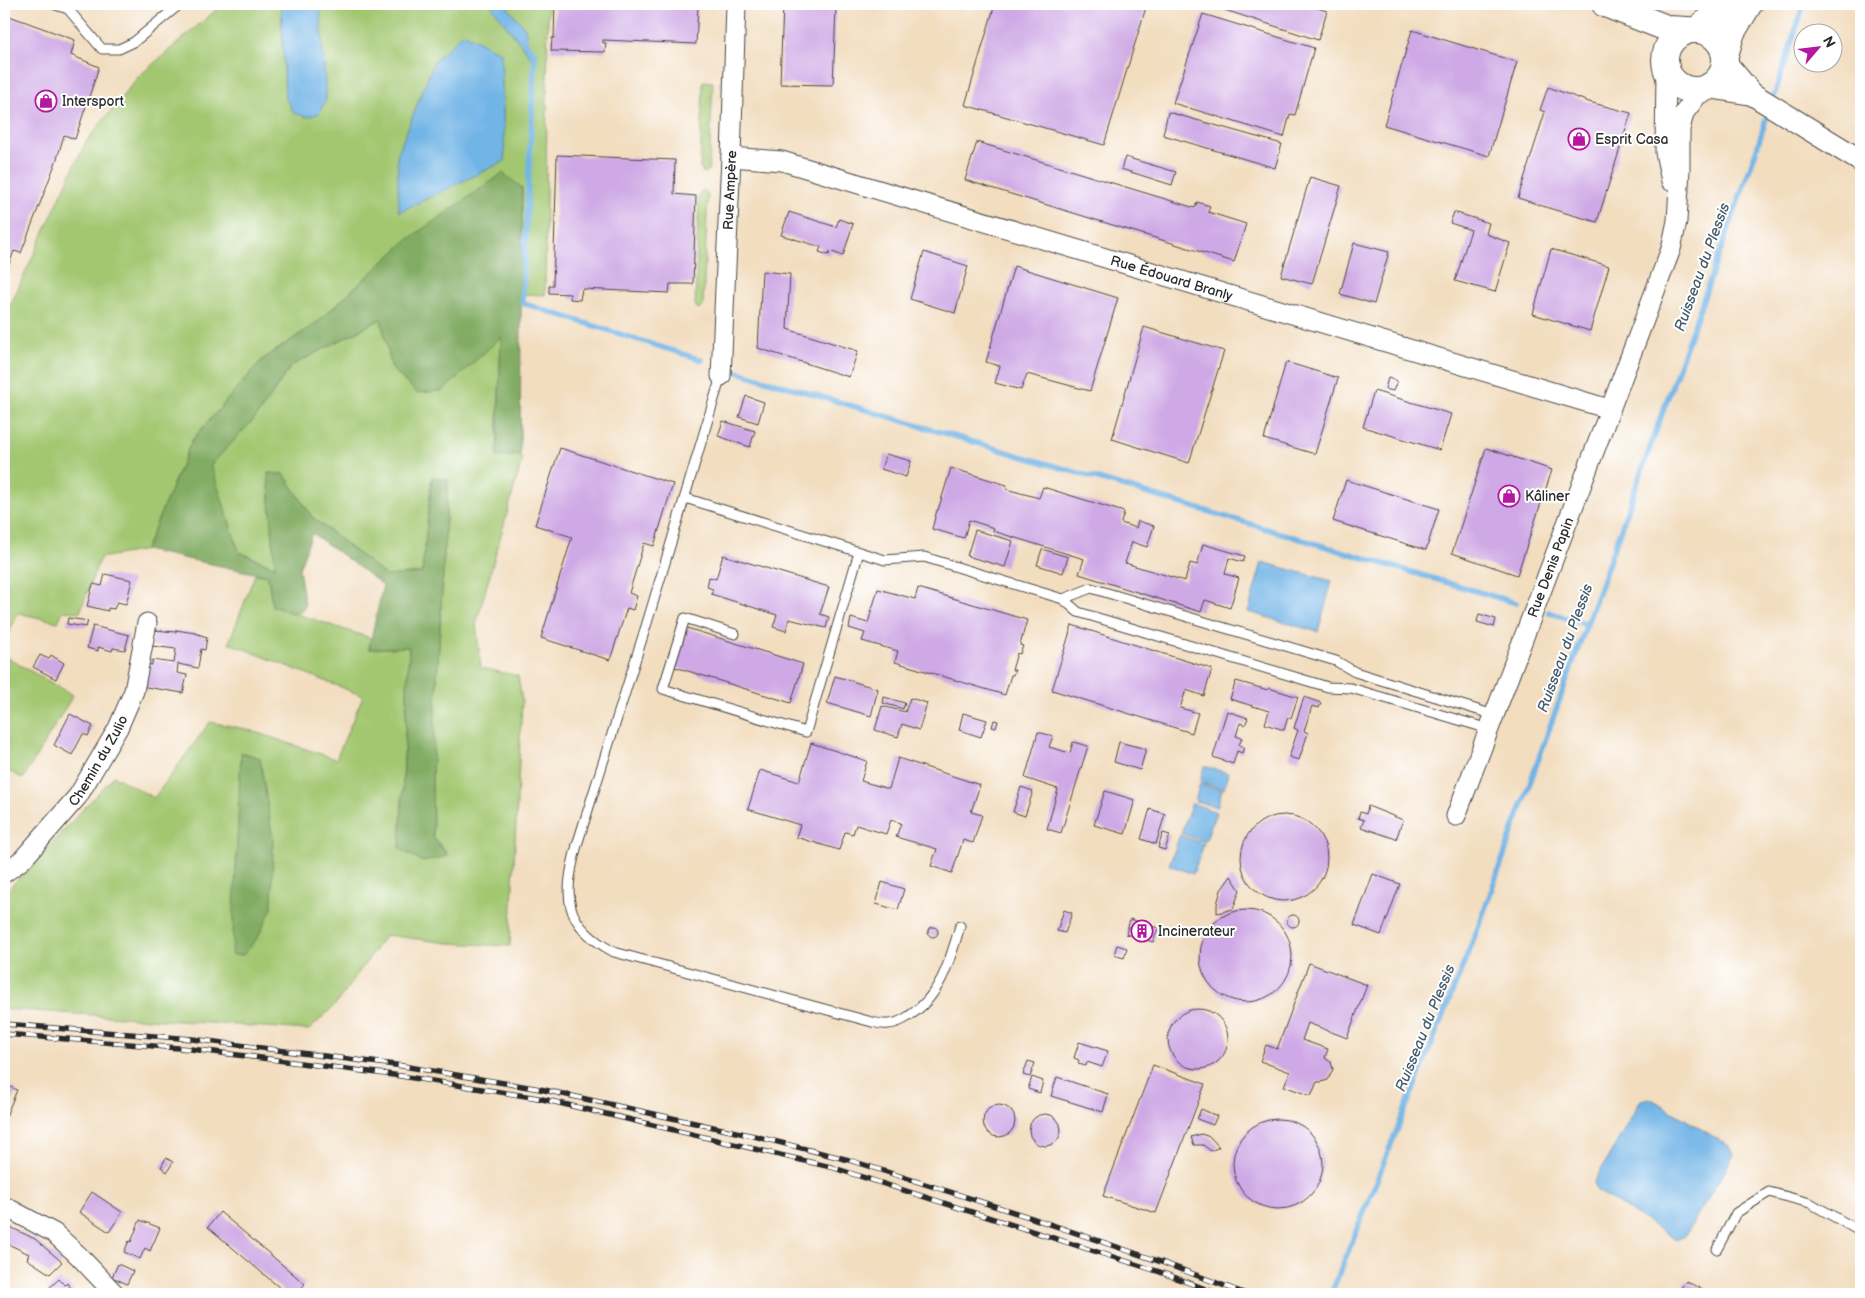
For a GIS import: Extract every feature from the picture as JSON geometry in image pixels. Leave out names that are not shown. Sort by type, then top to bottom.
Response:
[{"type":"main road","points":[[1604,4],[1669,29],[1708,32],[1722,46],[1725,58]]},
{"type":"main road","points":[[1604,4],[1655,49],[1670,78],[1684,88],[1693,90],[1706,88],[1720,76],[1732,32],[1749,4]]},
{"type":"main road","points":[[1665,66],[1667,46],[1679,33],[1693,30],[1726,4]]},
{"type":"street","name":"Rue Ampère","points":[[721,376],[736,4]]},
{"type":"street","points":[[1725,58],[1752,94],[1861,161]]},
{"type":"street","name":"Rue Denis Papin","points":[[1665,66],[1665,152],[1678,204]]},
{"type":"street","name":"Rue Denis Papin","points":[[1456,816],[1671,249],[1677,226],[1680,130],[1684,113],[1706,88]]},
{"type":"street","points":[[1706,88],[1752,94]]},
{"type":"street","name":"Rue Édouard Branly","points":[[731,157],[782,161],[1610,409]]},
{"type":"street","name":"Chemin du Zulio","points":[[4,873],[22,860],[78,796],[118,728],[134,691],[148,623]]},
{"type":"street","points":[[4,1206],[54,1234],[78,1255],[115,1294]]},
{"type":"lane","points":[[53,4],[68,9],[102,49],[120,48],[134,42],[180,4]]},
{"type":"lane","points":[[721,376],[570,871],[568,891],[570,905],[577,921],[586,933],[599,944],[614,952],[872,1022],[888,1024],[902,1021],[915,1013],[936,990],[947,968],[960,926]]},
{"type":"lane","points":[[684,498],[885,560],[924,557],[1063,599],[1078,612],[1328,687],[1351,688],[1492,722]]},
{"type":"lane","points":[[736,634],[684,618],[663,689],[806,732],[859,552]]},
{"type":"lane","points":[[1063,599],[1091,588],[1336,661],[1355,672],[1492,722]]},
{"type":"lane","points":[[1717,1249],[1736,1213],[1769,1192],[1810,1203],[1861,1232]]},
{"type":"green space","points":[[223,4],[548,4],[545,295],[521,294],[522,189],[366,277],[319,321],[262,360],[192,440],[145,550],[100,558],[80,612],[63,611],[58,622],[18,613],[4,645],[4,319],[85,143],[138,77]]},
{"type":"green space","points":[[703,81],[713,82],[709,170],[704,173],[700,168]]},
{"type":"green space","points":[[503,173],[522,188],[520,455],[497,457],[501,337],[443,391],[417,393],[392,369],[381,319],[291,366],[257,416],[211,465],[239,552],[275,567],[268,473],[284,474],[312,517],[386,576],[422,573],[432,477],[448,480],[432,773],[433,837],[448,856],[423,862],[400,849],[409,647],[369,649],[383,585],[312,533],[299,569],[305,606],[297,615],[272,606],[268,576],[145,550],[192,440],[262,360],[319,321],[407,240]]},
{"type":"green space","points":[[704,190],[708,195],[703,306],[698,309],[695,305],[699,195]]},
{"type":"green space","points":[[381,319],[392,369],[477,358],[501,336],[497,457],[520,455],[522,460],[476,624],[481,668],[518,676],[522,701],[510,946],[448,943],[386,935],[335,1005],[309,1030],[4,1009],[4,894],[114,776],[154,798],[210,722],[246,729],[336,759],[363,696],[229,643],[255,574],[268,576],[272,606],[371,638],[369,649],[409,647],[400,849],[448,855],[433,837],[432,773],[448,480],[432,478],[422,573],[386,576],[312,517],[284,474],[268,474],[276,567],[239,552],[210,465],[257,416],[291,366]]},
{"type":"green space","points":[[4,656],[73,695],[23,779],[4,768]]},
{"type":"green space","points":[[241,752],[260,758],[273,840],[272,908],[258,937],[243,955],[232,955]]},
{"type":"water","points":[[281,4],[320,4],[326,100],[318,114],[307,117],[294,113],[285,97]]},
{"type":"water","points":[[490,4],[505,4],[525,28],[528,47],[537,53],[535,63]]},
{"type":"water","points":[[463,33],[501,53],[505,161],[399,212],[397,156],[434,62]]},
{"type":"water","points":[[1262,562],[1332,581],[1318,632],[1248,612]]},
{"type":"water","points":[[1204,766],[1228,773],[1224,789],[1200,782]]},
{"type":"water","points":[[1200,784],[1222,790],[1217,807],[1195,801]]},
{"type":"water","points":[[1192,803],[1216,812],[1205,842],[1181,833]]},
{"type":"water","points":[[1180,835],[1204,844],[1193,874],[1169,865]]},
{"type":"water","points":[[1650,1098],[1729,1146],[1734,1155],[1685,1236],[1677,1240],[1596,1190],[1594,1182],[1641,1100]]},
{"type":"building","points":[[555,4],[708,4],[708,6],[698,6],[696,44],[603,40],[603,43],[606,43],[605,52],[551,51],[552,38],[554,38]]},
{"type":"building","points":[[783,4],[836,7],[833,85],[780,84]]},
{"type":"building","points":[[995,4],[1147,4],[1104,145],[965,105]]},
{"type":"building","points":[[1206,4],[1304,4],[1327,11],[1318,40]]},
{"type":"building","name":"Intersport","points":[[4,14],[75,40],[71,55],[99,67],[75,139],[64,135],[57,159],[21,253],[14,251],[4,277]]},
{"type":"building","points":[[1203,14],[1314,48],[1295,115],[1290,114],[1284,137],[1173,103]]},
{"type":"building","points":[[1412,30],[1517,62],[1489,156],[1384,125]]},
{"type":"building","name":"Esprit Casa","points":[[1548,87],[1589,102],[1631,113],[1597,222],[1518,198],[1545,112],[1540,110]]},
{"type":"building","points":[[1168,112],[1282,144],[1275,168],[1163,135]]},
{"type":"building","points":[[977,142],[1195,208],[1197,202],[1210,206],[1208,212],[1246,224],[1234,262],[965,180]]},
{"type":"building","points":[[557,155],[675,160],[674,194],[696,196],[693,284],[670,284],[669,293],[582,289],[580,300],[570,299],[570,294],[549,293],[549,286],[553,286]]},
{"type":"building","points":[[1125,157],[1176,172],[1172,185],[1121,169]]},
{"type":"building","points":[[1310,177],[1341,186],[1312,284],[1281,276]]},
{"type":"building","points":[[789,212],[836,227],[839,219],[853,224],[843,256],[830,251],[829,255],[819,252],[821,247],[781,235]]},
{"type":"building","points":[[1454,212],[1489,223],[1486,234],[1510,243],[1495,292],[1455,281],[1471,230],[1450,223]]},
{"type":"building","points":[[1354,243],[1389,252],[1374,304],[1340,294]]},
{"type":"building","points":[[1551,249],[1609,266],[1590,331],[1533,314]]},
{"type":"building","points":[[924,252],[968,266],[955,313],[910,299]]},
{"type":"building","points":[[1014,266],[1118,298],[1090,391],[1027,374],[1021,390],[995,383],[1000,366],[986,362]]},
{"type":"building","points":[[762,271],[790,274],[787,329],[858,351],[849,377],[758,348]]},
{"type":"building","points":[[1144,327],[1224,351],[1189,463],[1112,439]]},
{"type":"building","points":[[1286,362],[1338,378],[1315,454],[1264,439]]},
{"type":"building","points":[[1388,378],[1397,381],[1393,391],[1385,389]]},
{"type":"building","points":[[1374,391],[1451,414],[1440,450],[1363,427]]},
{"type":"building","points":[[746,396],[764,402],[758,423],[739,417]]},
{"type":"building","points":[[723,421],[755,431],[750,447],[718,436]]},
{"type":"building","points":[[560,448],[673,484],[654,546],[644,543],[629,593],[637,596],[633,610],[627,608],[610,660],[541,638],[572,537],[535,525]]},
{"type":"building","points":[[1486,448],[1552,470],[1517,575],[1452,553]]},
{"type":"building","points":[[886,454],[911,461],[906,477],[881,469]]},
{"type":"building","points":[[951,468],[1007,485],[1006,489],[1039,498],[1043,487],[1124,512],[1121,523],[1136,528],[1138,521],[1154,526],[1147,547],[1132,542],[1125,563],[1185,581],[1190,563],[1197,565],[1203,544],[1245,556],[1243,562],[1229,558],[1225,574],[1239,578],[1230,608],[1205,600],[1201,612],[1079,574],[1084,559],[993,531],[994,528],[969,520],[964,538],[932,529]]},
{"type":"building","points":[[1346,480],[1439,509],[1426,550],[1333,521]]},
{"type":"building","points":[[975,530],[1013,541],[1005,567],[967,556]]},
{"type":"building","points":[[1042,549],[1068,557],[1063,573],[1037,565]]},
{"type":"building","points":[[723,555],[829,587],[820,614],[829,617],[826,628],[789,619],[786,631],[773,627],[777,615],[711,594],[713,589],[707,587],[709,577],[716,579]]},
{"type":"building","points":[[105,574],[132,580],[126,604],[117,602],[114,609],[108,608],[108,611],[87,606],[93,584],[102,586]]},
{"type":"building","points":[[918,588],[1027,620],[1020,645],[1023,646],[1020,654],[1017,653],[1012,670],[1015,670],[1013,675],[1011,675],[1005,695],[895,662],[898,651],[862,641],[865,633],[849,628],[851,618],[868,623],[878,589],[915,599]]},
{"type":"building","points":[[1479,614],[1496,619],[1494,627],[1477,622]]},
{"type":"building","points":[[68,618],[88,621],[86,627],[67,624]]},
{"type":"building","points":[[1072,625],[1212,669],[1204,696],[1186,690],[1180,708],[1198,713],[1192,733],[1052,690]]},
{"type":"building","points":[[93,626],[129,635],[125,650],[113,648],[112,651],[98,647],[98,651],[87,648]]},
{"type":"building","points":[[687,628],[803,664],[791,703],[675,667]]},
{"type":"building","points":[[154,630],[176,632],[176,630],[207,637],[205,650],[201,649],[198,668],[178,664],[177,673],[187,675],[183,693],[140,686],[145,664],[152,665],[152,660],[174,663],[176,649],[152,646]]},
{"type":"building","points":[[40,655],[49,659],[51,655],[64,663],[56,679],[33,667]]},
{"type":"building","points":[[835,676],[878,689],[871,716],[827,703]]},
{"type":"building","points":[[1236,681],[1298,697],[1291,718],[1288,717],[1284,730],[1265,724],[1269,711],[1230,699]]},
{"type":"building","points":[[884,697],[905,703],[903,709],[883,703]]},
{"type":"building","points":[[1304,697],[1321,703],[1319,708],[1312,706],[1304,731],[1308,733],[1299,760],[1289,757],[1298,730],[1294,728]]},
{"type":"building","points":[[910,698],[927,703],[919,730],[902,724],[898,737],[875,730],[882,706],[905,712]]},
{"type":"building","points":[[1227,711],[1248,718],[1245,725],[1240,723],[1236,736],[1242,738],[1239,745],[1244,747],[1242,753],[1237,751],[1233,764],[1213,757]]},
{"type":"building","points":[[963,713],[987,720],[981,737],[959,730]]},
{"type":"building","points":[[70,714],[93,726],[88,736],[83,734],[72,755],[54,745]]},
{"type":"building","points":[[994,720],[998,721],[996,728],[992,727]]},
{"type":"building","points":[[1038,732],[1053,736],[1049,747],[1070,753],[1073,742],[1088,746],[1061,833],[1047,829],[1058,789],[1025,778]]},
{"type":"building","points":[[1119,742],[1146,749],[1140,770],[1114,762]]},
{"type":"building","points":[[811,743],[867,761],[861,781],[889,789],[898,758],[980,785],[971,812],[982,815],[973,843],[963,840],[952,873],[931,866],[937,849],[896,837],[901,823],[891,820],[886,834],[856,825],[853,834],[845,832],[839,850],[796,837],[800,825],[748,809],[760,770],[799,782]]},
{"type":"building","points":[[1021,787],[1033,791],[1025,816],[1013,812]]},
{"type":"building","points":[[1105,791],[1135,800],[1125,834],[1094,825]]},
{"type":"building","points":[[1368,806],[1403,820],[1396,839],[1361,827],[1364,820],[1358,818],[1360,812],[1366,814]]},
{"type":"building","points":[[1150,809],[1165,814],[1156,844],[1141,839]]},
{"type":"building","points":[[1284,815],[1308,822],[1320,834],[1327,858],[1320,882],[1308,894],[1284,901],[1260,894],[1248,882],[1241,858],[1248,834],[1260,822]]},
{"type":"building","points":[[1163,833],[1170,835],[1165,850],[1158,848]]},
{"type":"building","points":[[1373,874],[1400,884],[1381,935],[1354,925]]},
{"type":"building","points":[[1231,876],[1240,890],[1233,909],[1217,913],[1217,904],[1221,890]]},
{"type":"building","points":[[882,882],[904,889],[898,910],[876,904]]},
{"type":"building","points":[[1064,910],[1072,913],[1065,933],[1057,931]]},
{"type":"building","points":[[1246,910],[1263,914],[1278,924],[1288,939],[1292,956],[1288,973],[1278,988],[1263,998],[1246,1002],[1229,998],[1214,988],[1204,973],[1200,956],[1204,939],[1214,924],[1229,914]]},
{"type":"building","points":[[1293,915],[1299,921],[1293,927],[1287,921]]},
{"type":"building","name":"Incinerateur","points":[[1130,919],[1158,928],[1153,942],[1126,934]]},
{"type":"building","points":[[933,927],[938,932],[933,937],[928,932]]},
{"type":"building","points":[[1117,945],[1127,948],[1124,958],[1114,955]]},
{"type":"building","points":[[1309,963],[1367,985],[1347,1038],[1308,1023],[1302,1040],[1328,1049],[1325,1058],[1331,1062],[1333,1069],[1328,1080],[1317,1082],[1311,1096],[1284,1086],[1290,1072],[1260,1061],[1266,1045],[1277,1049]]},
{"type":"building","points":[[1192,1009],[1204,1009],[1215,1014],[1223,1022],[1228,1033],[1226,1051],[1215,1064],[1204,1069],[1192,1069],[1181,1064],[1173,1056],[1168,1045],[1168,1033],[1173,1022],[1181,1014]]},
{"type":"building","points":[[1079,1042],[1108,1051],[1102,1067],[1087,1062],[1086,1066],[1078,1064],[1079,1060],[1074,1058]]},
{"type":"building","points":[[1028,1061],[1035,1063],[1030,1077],[1023,1075]]},
{"type":"building","points":[[1153,1065],[1205,1084],[1156,1213],[1103,1196]]},
{"type":"building","points":[[1032,1077],[1043,1081],[1040,1093],[1028,1089]]},
{"type":"building","points":[[1057,1077],[1108,1094],[1103,1112],[1051,1096]]},
{"type":"building","points":[[4,1084],[17,1090],[4,1121]]},
{"type":"building","points":[[999,1105],[1011,1109],[1015,1121],[1011,1133],[999,1137],[987,1133],[983,1121],[987,1109]]},
{"type":"building","points":[[1201,1109],[1217,1116],[1213,1125],[1197,1119]]},
{"type":"building","points":[[1045,1114],[1057,1118],[1061,1130],[1057,1142],[1045,1146],[1033,1142],[1029,1130],[1033,1118]]},
{"type":"building","points":[[1278,1119],[1295,1122],[1310,1132],[1320,1147],[1323,1164],[1320,1181],[1310,1196],[1295,1206],[1278,1209],[1261,1206],[1246,1196],[1236,1181],[1233,1164],[1236,1147],[1246,1132],[1261,1122]]},
{"type":"building","points":[[1201,1134],[1210,1137],[1219,1147],[1211,1151],[1203,1145],[1194,1145],[1191,1137]]},
{"type":"building","points":[[166,1158],[173,1162],[167,1172],[161,1167]]},
{"type":"building","points":[[92,1192],[122,1212],[109,1232],[79,1212]]},
{"type":"building","points":[[220,1212],[305,1284],[296,1294],[287,1294],[208,1227]]},
{"type":"building","points":[[140,1220],[160,1228],[150,1251],[145,1248],[140,1259],[124,1252],[129,1241],[131,1242]]},
{"type":"building","points":[[4,1224],[35,1239],[62,1262],[50,1274],[27,1259],[29,1254],[4,1242]]},
{"type":"building","points":[[118,1264],[133,1271],[127,1284],[112,1277]]},
{"type":"building","points":[[59,1279],[65,1285],[67,1283],[76,1294],[48,1294],[47,1290]]},
{"type":"building","points":[[1686,1281],[1710,1294],[1677,1294]]},
{"type":"waterway","name":"Ruisseau du Plessis","points":[[1772,102],[1804,4]]},
{"type":"waterway","points":[[524,41],[535,55],[522,303],[702,360]]},
{"type":"waterway","name":"Ruisseau du Plessis","points":[[1331,1294],[1478,928],[1755,154],[1769,110]]},
{"type":"waterway","points":[[738,372],[1516,603]]},
{"type":"waterway","points":[[1549,612],[1587,625]]},
{"type":"railway","points":[[4,1024],[192,1039],[403,1066],[540,1089],[754,1136],[849,1160],[1029,1217],[1164,1263],[1246,1294]]},
{"type":"railway","points":[[4,1034],[191,1049],[401,1076],[538,1098],[831,1167],[1160,1272],[1219,1294]]},
{"type":"place","name":"Intersport","points":[[46,101]]},
{"type":"place","name":"Esprit Casa","points":[[1579,139]]},
{"type":"place","name":"Kâliner","points":[[1509,496]]},
{"type":"place","name":"Incinerateur","points":[[1142,931]]}]
